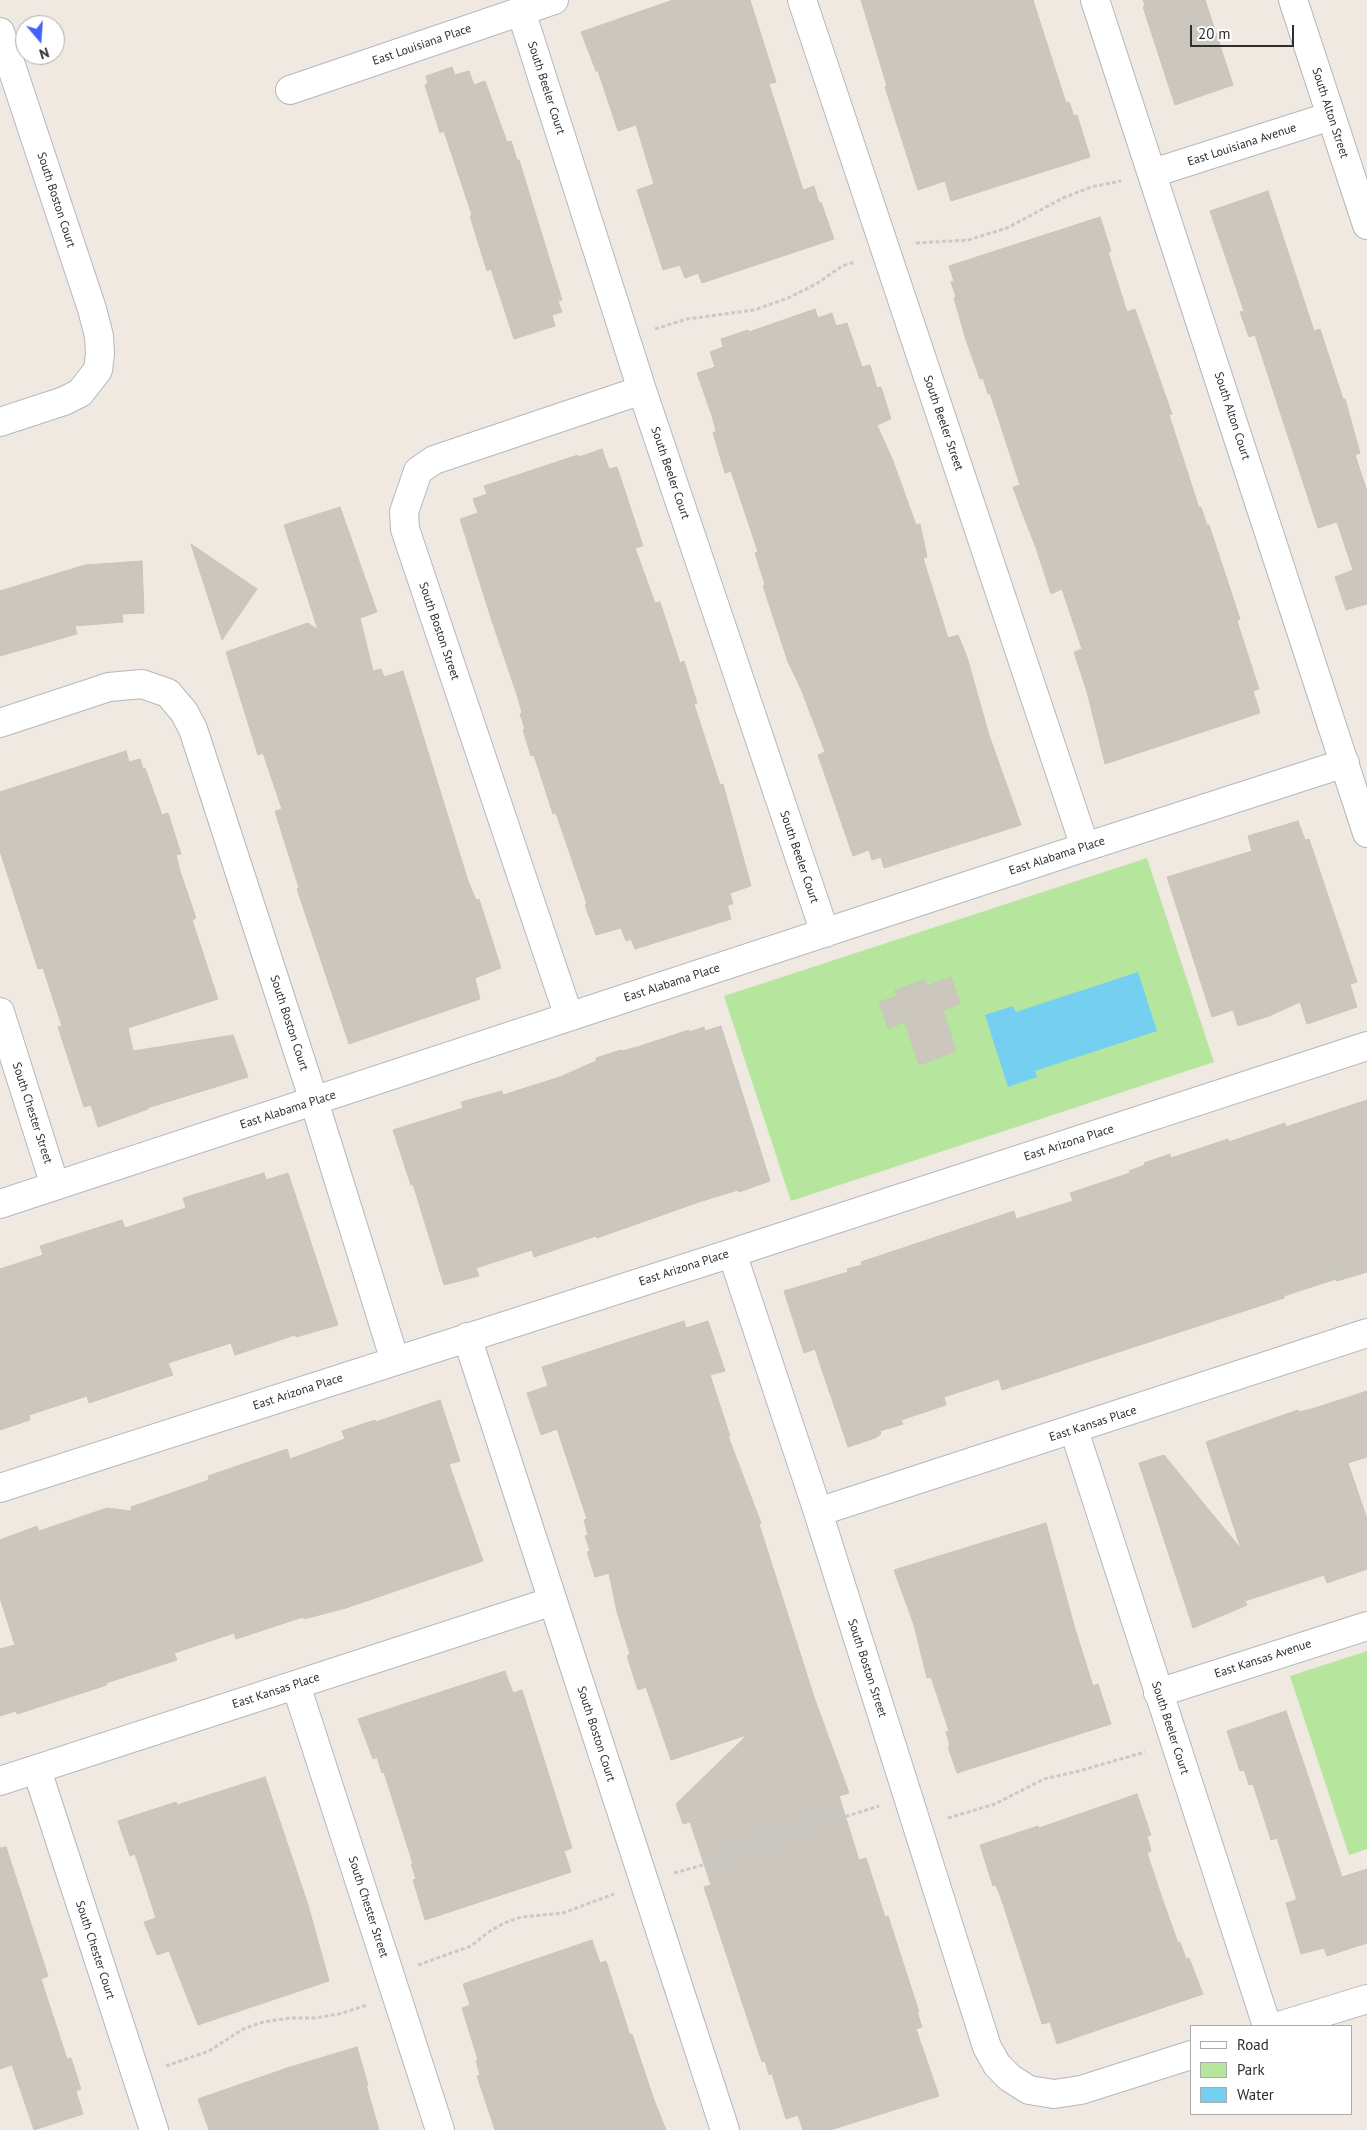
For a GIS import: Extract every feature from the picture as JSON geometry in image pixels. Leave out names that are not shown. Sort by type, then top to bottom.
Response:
[{"type":"street","name":"East Louisiana Place","points":[[290,90],[554,0]]},
{"type":"street","name":"South Beeler Street","points":[[802,0],[1085,846]]},
{"type":"street","name":"South Alton Court","points":[[1094,0],[1153,173],[1367,833]]},
{"type":"street","name":"South Alton Street","points":[[1293,0],[1367,225]]},
{"type":"street","name":"South Beeler Court","points":[[521,11],[642,390],[825,933]]},
{"type":"street","name":"South Boston Court","points":[[0,32],[92,309],[99,336],[100,354],[98,370],[80,393],[64,401],[0,422]]},
{"type":"street","name":"East Louisiana Avenue","points":[[1153,173],[1331,116]]},
{"type":"street","name":"South Boston Street","points":[[569,1017],[405,530],[404,512],[418,470],[434,460],[642,390]]},
{"type":"street","name":"South Boston Court","points":[[0,723],[109,687],[142,684],[168,693],[184,712],[193,729],[314,1101],[395,1361]]},
{"type":"street","name":"East Alabama Place","points":[[0,1204],[1085,846],[1345,763]]},
{"type":"street","name":"South Chester Street","points":[[0,1012],[55,1186]]},
{"type":"street","name":"East Arizona Place","points":[[0,1488],[732,1253],[1367,1046]]},
{"type":"street","name":"South Boston Street","points":[[732,1253],[818,1512],[987,2047],[997,2065],[1010,2078],[1029,2090],[1054,2094],[1082,2090],[1190,2055]]},
{"type":"street","name":"East Kansas Place","points":[[818,1512],[1367,1333]]},
{"type":"street","name":"South Boston Court","points":[[466,1338],[725,2130]]},
{"type":"street","name":"South Beeler Court","points":[[1074,1430],[1267,2025]]},
{"type":"street","name":"East Kansas Place","points":[[0,1781],[552,1601]]},
{"type":"street","name":"East Kansas Avenue","points":[[1158,1693],[1367,1626]]},
{"type":"street","name":"South Chester Street","points":[[296,1685],[440,2130]]},
{"type":"street","name":"South Chester Court","points":[[37,1770],[154,2130]]},
{"type":"street","points":[[1282,2025],[1367,1999]]},
{"type":"path","points":[[918,1826],[995,1804],[1044,1779],[1117,1761],[1174,1742]]},
{"type":"path","points":[[136,2076],[209,2051],[243,2029],[263,2022],[339,2014],[396,1995]]},
{"type":"green space","points":[[1147,858],[1214,1062],[791,1201],[724,996]]},
{"type":"green space","points":[[1367,1651],[1367,1849],[1349,1855],[1290,1676]]},
{"type":"water","points":[[1138,972],[1157,1031],[1035,1071],[1037,1077],[1008,1087],[985,1015],[1013,1006],[1016,1012]]},
{"type":"building","points":[[673,0],[750,0],[776,82],[769,84],[803,190],[814,186],[834,239],[702,283],[698,273],[685,278],[680,265],[663,270],[637,190],[654,184],[636,125],[618,131],[598,71],[596,71],[581,32]]},
{"type":"building","points":[[861,0],[1033,0],[1066,103],[1069,102],[1074,116],[1077,115],[1090,157],[951,201],[945,181],[918,190],[885,87],[887,86]]},
{"type":"building","points":[[1143,0],[1205,0],[1233,85],[1175,105],[1143,7],[1145,6]]},
{"type":"building","points":[[452,67],[455,75],[469,71],[474,85],[485,81],[507,142],[511,141],[517,160],[519,160],[562,300],[558,301],[562,312],[552,315],[555,326],[514,339],[491,269],[487,271],[470,216],[472,215],[444,131],[440,133],[425,85],[428,84],[426,76]]},
{"type":"building","points":[[1268,191],[1314,331],[1320,329],[1343,399],[1345,399],[1360,453],[1355,455],[1367,491],[1367,604],[1346,610],[1335,577],[1353,570],[1337,522],[1318,528],[1255,335],[1249,337],[1240,312],[1244,311],[1210,211]]},
{"type":"building","points":[[1100,217],[1111,251],[1108,252],[1127,312],[1135,309],[1172,414],[1169,415],[1199,508],[1201,507],[1207,525],[1209,525],[1240,619],[1237,621],[1259,689],[1253,691],[1260,713],[1105,764],[1087,692],[1074,652],[1082,649],[1062,589],[1051,594],[1013,487],[1020,485],[990,393],[988,394],[983,378],[980,379],[966,340],[954,298],[956,297],[951,282],[954,281],[949,266]]},
{"type":"building","points":[[815,309],[818,318],[832,313],[836,326],[847,323],[862,367],[870,365],[877,388],[881,387],[891,419],[877,425],[893,461],[916,525],[920,524],[927,557],[923,558],[948,638],[958,635],[967,657],[989,735],[1021,825],[884,868],[881,857],[872,860],[869,850],[853,856],[818,755],[825,752],[801,689],[788,662],[763,586],[765,585],[755,553],[758,552],[731,471],[725,473],[713,433],[716,431],[712,416],[697,373],[715,367],[710,352],[723,347],[721,339],[748,330],[749,332]]},
{"type":"building","points":[[602,449],[609,469],[617,467],[643,546],[635,548],[655,603],[660,602],[680,663],[684,661],[697,703],[694,704],[720,785],[723,784],[751,886],[730,893],[733,904],[728,905],[728,908],[731,919],[635,949],[631,939],[626,941],[621,928],[596,935],[556,813],[553,814],[534,755],[531,756],[523,730],[525,729],[520,714],[522,713],[518,698],[460,519],[478,513],[473,499],[487,494],[484,486]]},
{"type":"building","points":[[340,507],[377,612],[360,618],[373,671],[381,669],[384,677],[403,671],[468,881],[476,900],[479,899],[501,968],[475,978],[480,999],[349,1044],[297,889],[299,888],[275,811],[282,809],[263,753],[258,755],[226,652],[308,623],[318,630],[284,525]]},
{"type":"building","points":[[191,544],[257,589],[222,640]]},
{"type":"building","points":[[142,561],[144,613],[122,614],[123,622],[75,626],[77,634],[0,656],[0,591],[85,565]]},
{"type":"building","points":[[126,751],[129,762],[140,759],[162,815],[168,813],[181,854],[176,855],[180,871],[196,918],[192,920],[218,999],[128,1028],[133,1051],[233,1035],[248,1077],[147,1108],[98,1127],[91,1105],[84,1107],[58,1027],[62,1026],[43,968],[38,969],[0,851],[0,792]]},
{"type":"building","points":[[1298,821],[1305,840],[1309,839],[1357,982],[1350,984],[1357,1007],[1307,1024],[1300,1002],[1269,1016],[1238,1026],[1233,1010],[1212,1017],[1167,877],[1252,851],[1248,836]]},
{"type":"building","points":[[951,977],[960,1004],[943,1010],[956,1051],[919,1065],[905,1022],[888,1028],[879,1002],[897,996],[895,990],[925,980],[927,986]]},
{"type":"building","points":[[721,1026],[770,1181],[739,1192],[738,1190],[699,1202],[597,1238],[596,1236],[534,1257],[532,1250],[476,1268],[479,1276],[444,1285],[413,1184],[411,1185],[393,1130],[463,1108],[461,1102],[502,1091],[503,1095],[560,1077],[596,1061],[596,1058],[621,1050],[637,1047],[689,1030],[689,1032],[704,1027],[705,1031]]},
{"type":"building","points":[[1367,1100],[1367,1272],[1337,1281],[1336,1279],[1284,1296],[1284,1298],[1002,1390],[999,1379],[944,1397],[946,1405],[901,1420],[903,1424],[880,1431],[881,1434],[875,1438],[848,1447],[815,1349],[804,1353],[784,1291],[848,1272],[847,1269],[862,1265],[861,1262],[1014,1211],[1016,1219],[1073,1201],[1070,1193],[1130,1173],[1129,1171],[1145,1165],[1144,1163],[1170,1154],[1171,1158],[1228,1139],[1229,1142],[1285,1123],[1286,1127]]},
{"type":"building","points":[[264,1173],[266,1180],[288,1173],[338,1325],[296,1337],[295,1335],[235,1355],[231,1343],[168,1363],[173,1375],[89,1403],[87,1396],[29,1415],[30,1420],[0,1430],[0,1269],[43,1255],[40,1246],[122,1220],[125,1228],[186,1208],[183,1198]]},
{"type":"building","points":[[684,1321],[686,1328],[708,1321],[725,1371],[710,1375],[730,1436],[728,1436],[761,1523],[759,1524],[814,1697],[849,1793],[839,1796],[859,1860],[866,1858],[885,1917],[888,1916],[919,2012],[917,2012],[922,2027],[916,2029],[939,2096],[830,2130],[803,2130],[798,2115],[786,2119],[772,2074],[769,2075],[765,2061],[762,2062],[704,1887],[711,1885],[690,1822],[683,1824],[676,1804],[747,1735],[671,1760],[646,1687],[638,1690],[627,1656],[630,1654],[617,1612],[609,1573],[595,1577],[587,1552],[590,1551],[585,1536],[588,1535],[584,1520],[587,1519],[557,1429],[541,1435],[527,1393],[548,1386],[542,1367]]},
{"type":"building","points":[[1367,1391],[1367,1457],[1348,1463],[1367,1519],[1367,1569],[1327,1583],[1324,1575],[1245,1601],[1247,1605],[1193,1628],[1139,1463],[1164,1455],[1241,1549],[1206,1442],[1298,1410],[1299,1412],[1315,1408]]},
{"type":"building","points":[[440,1400],[460,1461],[449,1464],[483,1561],[346,1608],[304,1619],[303,1617],[236,1639],[234,1633],[174,1653],[177,1660],[106,1683],[107,1685],[17,1714],[16,1711],[0,1716],[0,1649],[15,1645],[0,1598],[0,1540],[37,1526],[39,1531],[107,1508],[132,1511],[131,1507],[209,1480],[208,1476],[287,1449],[290,1459],[345,1439],[342,1431],[375,1420],[376,1422]]},
{"type":"building","points":[[1046,1523],[1075,1629],[1093,1686],[1098,1684],[1111,1724],[957,1773],[948,1747],[950,1746],[946,1732],[949,1731],[931,1677],[927,1678],[914,1625],[894,1570]]},
{"type":"building","points":[[505,1671],[513,1693],[522,1690],[572,1848],[564,1851],[571,1872],[425,1920],[413,1880],[416,1879],[411,1864],[413,1864],[384,1772],[382,1773],[377,1757],[373,1759],[358,1719]]},
{"type":"building","points":[[1286,1711],[1342,1877],[1367,1869],[1367,1943],[1327,1956],[1324,1948],[1301,1954],[1286,1903],[1296,1900],[1296,1897],[1277,1838],[1271,1840],[1253,1784],[1249,1785],[1244,1770],[1240,1771],[1227,1731]]},
{"type":"building","points":[[265,1777],[308,1905],[329,1981],[198,2025],[169,1951],[157,1955],[144,1922],[156,1918],[135,1854],[130,1856],[118,1821],[176,1802],[177,1805]]},
{"type":"building","points":[[1137,1794],[1151,1835],[1147,1836],[1151,1851],[1147,1853],[1178,1943],[1180,1942],[1186,1959],[1189,1958],[1203,1994],[1057,2044],[1050,2022],[1042,2024],[1001,1898],[996,1885],[993,1886],[980,1845],[1038,1826],[1039,1828]]},
{"type":"building","points":[[6,1847],[48,1976],[41,1979],[67,2059],[71,2058],[81,2089],[76,2091],[83,2114],[34,2130],[12,2065],[0,2069],[0,1848]]},
{"type":"building","points":[[592,1940],[600,1963],[606,1961],[630,2035],[632,2034],[666,2130],[495,2130],[477,2076],[480,2075],[476,2061],[478,2060],[462,2008],[470,2005],[463,1984]]},
{"type":"building","points":[[357,2047],[379,2130],[209,2130],[198,2099],[287,2068]]}]
